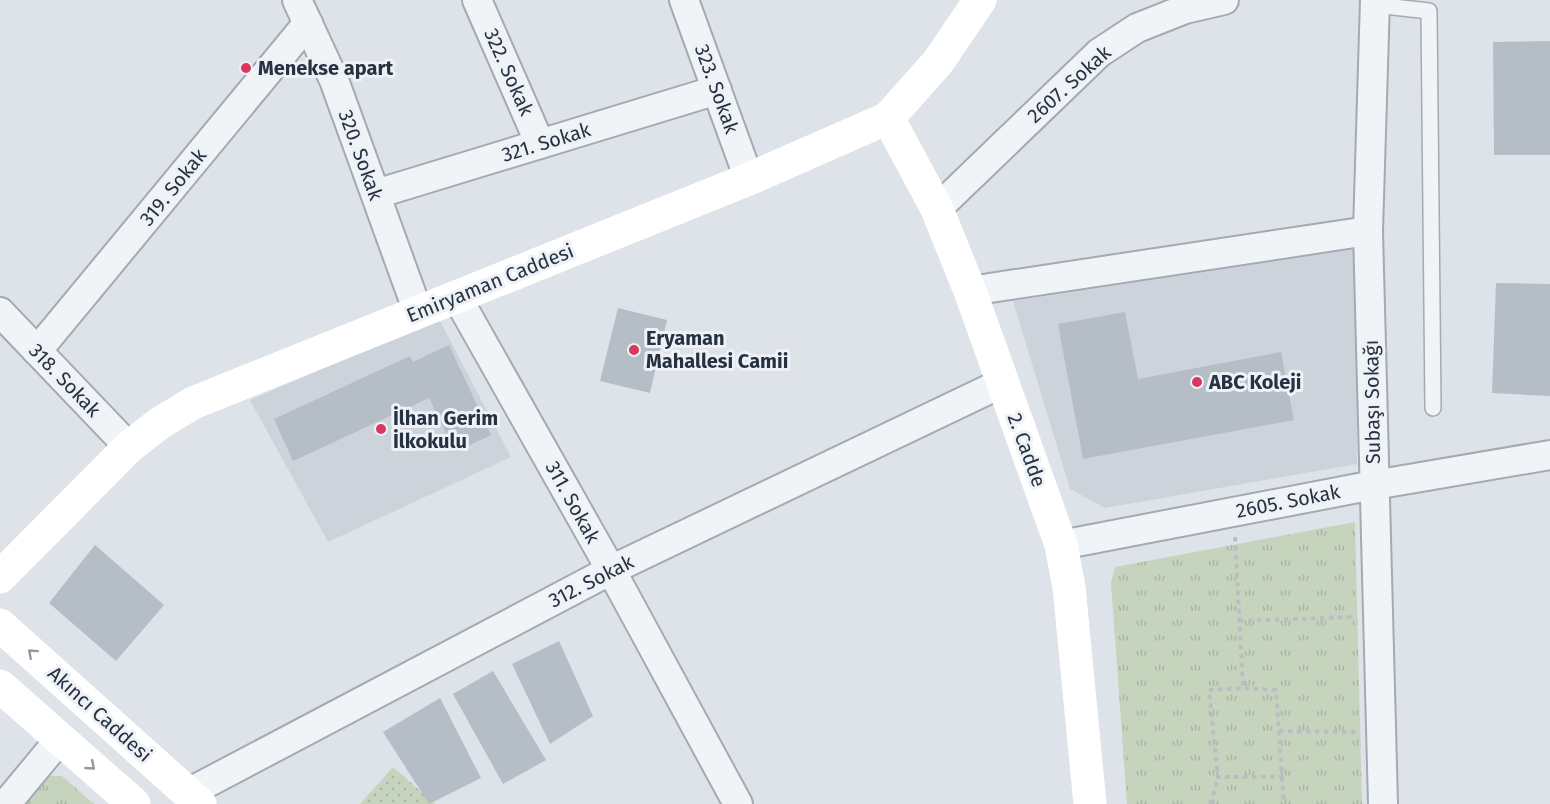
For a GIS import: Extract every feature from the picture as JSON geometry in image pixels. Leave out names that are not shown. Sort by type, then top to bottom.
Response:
[{"type":"street","name":"322. Sokak","points":[[477,0],[540,144]]},
{"type":"street","name":"323. Sokak","points":[[684,0],[749,178]]},
{"type":"street","name":"Emiryaman Caddesi","points":[[0,577],[129,447],[160,423],[193,403],[749,178],[888,118],[938,62],[980,0]]},
{"type":"street","name":"2607. Sokak","points":[[937,209],[1099,52],[1137,28],[1185,9],[1224,0]]},
{"type":"street","name":"Subaşı Sokağı","points":[[1375,3],[1368,231],[1383,804]]},
{"type":"street","name":"320. Sokak","points":[[302,11],[334,80],[418,312]]},
{"type":"street","name":"319. Sokak","points":[[37,351],[302,11]]},
{"type":"street","name":"321. Sokak","points":[[376,194],[717,90]]},
{"type":"street","name":"2. Cadde","points":[[888,118],[937,209],[970,291],[1061,545],[1069,587],[1090,804]]},
{"type":"street","points":[[970,291],[1368,231]]},
{"type":"street","name":"311. Sokak","points":[[457,297],[611,570],[738,804]]},
{"type":"street","name":"318. Sokak","points":[[0,312],[129,447]]},
{"type":"street","name":"312. Sokak","points":[[194,798],[611,570],[1002,383]]},
{"type":"street","name":"2605. Sokak","points":[[1061,545],[1374,484],[1550,454]]},
{"type":"street","name":"Akıncı Caddesi","points":[[0,625],[194,798]]},
{"type":"street","points":[[0,686],[134,804]]},
{"type":"street","points":[[6,804],[60,739]]},
{"type":"lane","points":[[1375,3],[1429,11],[1433,408]]},
{"type":"path","points":[[1234,512],[1243,688]]},
{"type":"path","points":[[1239,621],[1377,616]]},
{"type":"path","points":[[1211,804],[1218,777],[1209,690],[1243,688],[1276,690],[1284,804]]},
{"type":"path","points":[[1279,731],[1381,732]]},
{"type":"path","points":[[1218,777],[1282,777]]},
{"type":"shaded area","name":"ABC Koleji","points":[[1357,249],[1357,464],[1105,508],[1070,489],[1013,301]]},
{"type":"shaded area","name":"İlhan Gerim İlkokulu","points":[[439,319],[511,457],[328,542],[250,400]]},
{"type":"green space","points":[[1355,522],[1362,804],[1127,804],[1111,583],[1115,567]]},
{"type":"green space","points":[[393,767],[435,804],[360,804]]},
{"type":"green space","points":[[42,776],[62,776],[94,804],[20,804]]},
{"type":"building","points":[[1550,41],[1550,155],[1494,155],[1493,42]]},
{"type":"building","points":[[1496,283],[1550,284],[1550,396],[1492,393]]},
{"type":"building","name":"Eryaman Mahallesi Camii","points":[[618,308],[667,320],[650,393],[600,381]]},
{"type":"building","points":[[1125,312],[1138,379],[1281,352],[1294,420],[1083,459],[1058,324]]},
{"type":"building","points":[[449,345],[491,435],[455,452],[429,398],[293,461],[274,419],[410,356],[413,362]]},
{"type":"building","points":[[95,545],[164,605],[116,661],[49,603]]},
{"type":"building","points":[[559,641],[593,716],[550,744],[512,664]]},
{"type":"building","points":[[493,671],[546,760],[503,784],[453,694]]},
{"type":"building","points":[[440,698],[481,778],[429,804],[383,732]]},
{"type":"place","name":"Menekse apart","points":[[246,68]]},
{"type":"place","name":"Eryaman Mahallesi Camii","points":[[634,350]]},
{"type":"place","name":"ABC Koleji","points":[[1197,382]]},
{"type":"place","name":"İlhan Gerim İlkokulu","points":[[381,429]]}]
